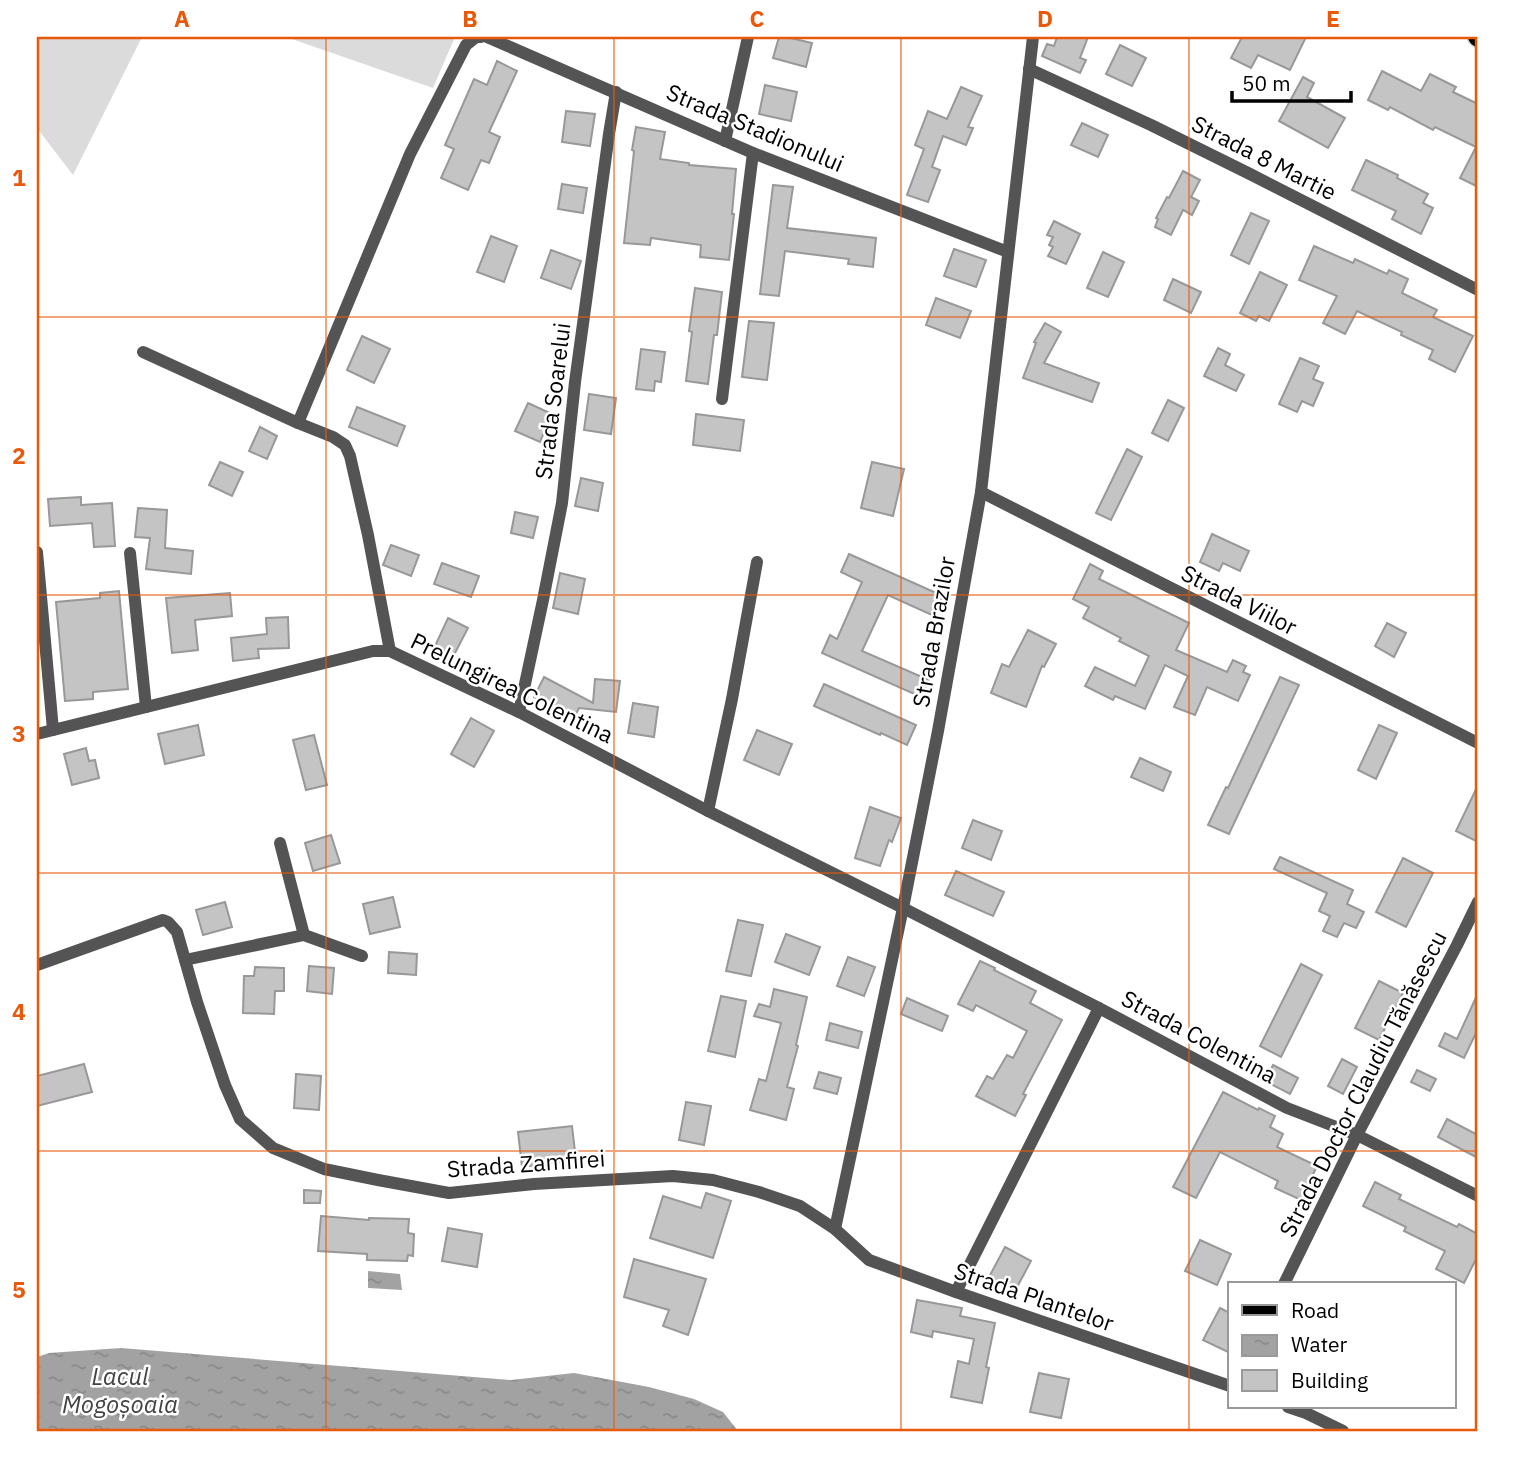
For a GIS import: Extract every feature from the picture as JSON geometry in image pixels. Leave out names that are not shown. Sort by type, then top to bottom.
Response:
[{"type":"street","points":[[298,423],[411,154],[466,45],[476,37],[481,37]]},
{"type":"street","name":"Strada Stadionului","points":[[488,37],[752,153],[1008,253]]},
{"type":"street","points":[[725,141],[748,37]]},
{"type":"street","name":"Strada Brazilor","points":[[835,1229],[903,908],[981,492],[1033,37]]},
{"type":"street","name":"Strada 8 Martie","points":[[1029,69],[1200,149],[1478,290]]},
{"type":"street","name":"Strada Soarelui","points":[[519,712],[562,503],[577,368],[616,92]]},
{"type":"street","points":[[722,399],[752,153]]},
{"type":"street","points":[[143,352],[333,437],[345,445],[350,456],[368,535],[390,651]]},
{"type":"street","name":"Strada Viilor","points":[[981,492],[1478,743]]},
{"type":"street","points":[[37,552],[53,730]]},
{"type":"street","points":[[130,553],[146,707]]},
{"type":"street","points":[[708,811],[757,562]]},
{"type":"street","name":"Prelungirea Colentina","points":[[37,734],[373,651],[390,651],[519,712],[708,811],[903,908]]},
{"type":"street","points":[[280,843],[304,935]]},
{"type":"street","name":"Strada Doctor Claudiu Tănăsescu","points":[[1285,1282],[1357,1135],[1478,902]]},
{"type":"street","name":"Strada Colentina","points":[[903,908],[1100,1008],[1287,1108],[1357,1135],[1478,1196]]},
{"type":"street","name":"Strada Zamfirei","points":[[37,965],[163,920],[168,922],[177,932],[197,1002],[225,1085],[240,1119],[273,1148],[324,1168],[449,1193],[534,1184],[673,1176],[713,1180],[800,1206],[835,1229]]},
{"type":"street","points":[[185,960],[304,935],[362,956]]},
{"type":"street","points":[[956,1292],[1100,1008]]},
{"type":"street","name":"Strada Plantelor","points":[[835,1229],[869,1260],[1228,1386]]},
{"type":"street","points":[[1291,1408],[1343,1431]]},
{"type":"shaded area","points":[[37,37],[142,37],[73,175],[37,128]]},
{"type":"shaded area","points":[[286,37],[455,37],[433,88]]},
{"type":"water","points":[[368,1271],[400,1274],[402,1290],[368,1288]]},
{"type":"water","name":"Lacul Mogoșoaia","points":[[121,1348],[511,1380],[574,1373],[649,1387],[694,1399],[723,1412],[738,1431],[37,1431],[37,1357],[49,1353]]},
{"type":"building","points":[[779,37],[812,43],[806,67],[773,58]]},
{"type":"building","points":[[1057,37],[1088,37],[1080,58],[1086,60],[1080,73],[1042,56],[1047,44],[1054,46]]},
{"type":"building","points":[[1242,37],[1306,37],[1290,70],[1258,55],[1251,68],[1231,58]]},
{"type":"building","points":[[1120,45],[1146,58],[1132,86],[1106,74]]},
{"type":"building","points":[[497,61],[517,71],[489,132],[500,137],[489,163],[481,160],[468,190],[441,178],[454,149],[445,145],[474,79],[487,85]]},
{"type":"building","points":[[1382,71],[1421,91],[1430,74],[1456,87],[1453,92],[1478,104],[1478,187],[1460,178],[1476,147],[1435,127],[1433,130],[1390,107],[1388,110],[1368,100]]},
{"type":"building","points":[[1303,77],[1314,83],[1307,97],[1345,118],[1328,148],[1279,121]]},
{"type":"building","points":[[765,85],[797,92],[791,121],[759,114]]},
{"type":"building","points":[[961,87],[982,96],[968,127],[973,128],[966,145],[943,136],[932,167],[940,170],[928,202],[907,195],[924,149],[915,145],[928,111],[947,119]]},
{"type":"building","points":[[566,111],[595,114],[590,146],[562,142]]},
{"type":"building","points":[[1082,123],[1108,135],[1098,157],[1071,145]]},
{"type":"building","points":[[636,127],[665,132],[660,159],[689,165],[736,169],[729,260],[700,257],[701,245],[651,238],[650,245],[624,243]]},
{"type":"building","points":[[1366,160],[1398,175],[1397,178],[1428,194],[1423,203],[1433,208],[1421,234],[1392,219],[1396,211],[1352,190]]},
{"type":"building","points":[[1183,171],[1200,180],[1191,197],[1199,201],[1192,215],[1183,210],[1171,235],[1155,227],[1156,218]]},
{"type":"building","points":[[562,184],[587,188],[583,213],[558,209]]},
{"type":"building","points":[[773,185],[793,187],[787,228],[876,238],[873,267],[848,264],[849,259],[785,251],[779,296],[760,294]]},
{"type":"building","points":[[1251,213],[1269,221],[1249,264],[1231,255]]},
{"type":"building","points":[[1054,221],[1080,234],[1066,264],[1048,256],[1053,247],[1049,245],[1053,237],[1047,235]]},
{"type":"building","points":[[491,236],[517,246],[504,282],[477,272]]},
{"type":"building","points":[[1314,246],[1353,263],[1355,259],[1387,274],[1389,270],[1408,279],[1402,293],[1437,310],[1433,317],[1473,336],[1455,372],[1429,359],[1433,350],[1357,311],[1345,334],[1323,323],[1337,296],[1299,280]]},
{"type":"building","points":[[954,249],[986,260],[976,287],[944,276]]},
{"type":"building","points":[[551,250],[581,261],[571,289],[541,278]]},
{"type":"building","points":[[1103,252],[1124,262],[1108,297],[1087,288]]},
{"type":"building","points":[[1260,272],[1287,285],[1269,321],[1259,316],[1256,321],[1240,313]]},
{"type":"building","points":[[1173,279],[1201,292],[1191,313],[1164,300]]},
{"type":"building","points":[[695,288],[722,292],[708,384],[686,381]]},
{"type":"building","points":[[936,298],[971,311],[960,338],[926,325]]},
{"type":"building","points":[[749,321],[774,323],[767,380],[742,377]]},
{"type":"building","points":[[1045,323],[1061,332],[1044,363],[1099,383],[1092,402],[1023,378],[1036,343],[1034,342]]},
{"type":"building","points":[[362,336],[390,349],[374,383],[347,370]]},
{"type":"building","points":[[1218,348],[1230,354],[1225,365],[1244,375],[1236,391],[1204,376]]},
{"type":"building","points":[[641,349],[665,352],[661,382],[655,381],[654,391],[636,389]]},
{"type":"building","points":[[1300,358],[1319,366],[1313,379],[1323,383],[1313,406],[1302,401],[1297,412],[1279,404]]},
{"type":"building","points":[[589,394],[616,398],[611,434],[584,430]]},
{"type":"building","points":[[1168,400],[1184,408],[1168,441],[1152,433]]},
{"type":"building","points":[[528,403],[552,414],[540,442],[515,431]]},
{"type":"building","points":[[357,407],[405,426],[397,446],[349,427]]},
{"type":"building","points":[[696,414],[744,420],[740,451],[693,445]]},
{"type":"building","points":[[260,427],[277,436],[267,459],[249,451]]},
{"type":"building","points":[[1127,449],[1142,457],[1111,520],[1096,513]]},
{"type":"building","points":[[220,462],[243,472],[232,496],[209,485]]},
{"type":"building","points":[[872,462],[904,469],[893,516],[861,508]]},
{"type":"building","points":[[581,478],[603,483],[598,511],[575,506]]},
{"type":"building","points":[[81,497],[81,505],[112,503],[115,546],[94,547],[92,523],[50,526],[48,499]]},
{"type":"building","points":[[138,508],[167,510],[165,548],[193,551],[191,574],[146,569],[150,538],[135,537]]},
{"type":"building","points":[[515,512],[538,517],[533,538],[511,533]]},
{"type":"building","points":[[1212,534],[1249,551],[1240,571],[1223,563],[1219,571],[1200,562]]},
{"type":"building","points":[[391,545],[419,555],[411,576],[383,565]]},
{"type":"building","points":[[849,554],[943,596],[934,616],[888,595],[862,651],[929,680],[921,697],[822,653],[830,635],[837,639],[862,582],[841,572]]},
{"type":"building","points":[[442,563],[479,576],[471,597],[434,584]]},
{"type":"building","points":[[1090,564],[1103,571],[1099,579],[1189,623],[1176,650],[1227,672],[1233,660],[1246,666],[1243,672],[1250,675],[1238,701],[1207,687],[1195,715],[1174,707],[1188,676],[1165,665],[1145,709],[1115,696],[1113,700],[1085,686],[1095,667],[1135,686],[1149,656],[1083,618],[1089,607],[1073,599]]},
{"type":"building","points":[[560,573],[585,579],[578,614],[553,608]]},
{"type":"building","points":[[119,591],[128,689],[93,692],[93,699],[65,701],[56,602],[100,598],[100,593]]},
{"type":"building","points":[[230,593],[232,616],[195,620],[198,650],[172,653],[166,598]]},
{"type":"building","points":[[288,617],[289,648],[258,649],[259,658],[233,661],[231,638],[267,634],[266,618]]},
{"type":"building","points":[[448,618],[468,628],[454,655],[435,646]]},
{"type":"building","points":[[1387,623],[1406,633],[1394,657],[1375,646]]},
{"type":"building","points":[[1028,630],[1056,644],[1044,667],[1042,666],[1026,707],[991,693],[1002,664],[1009,667]]},
{"type":"building","points":[[544,677],[593,703],[595,679],[620,681],[616,712],[579,708],[574,718],[534,697]]},
{"type":"building","points":[[1280,677],[1299,685],[1229,834],[1208,825]]},
{"type":"building","points":[[824,684],[916,725],[907,745],[814,706]]},
{"type":"building","points":[[633,703],[658,707],[654,737],[628,733]]},
{"type":"building","points":[[471,718],[494,731],[474,767],[451,754]]},
{"type":"building","points":[[198,725],[204,755],[165,764],[158,734]]},
{"type":"building","points":[[1379,725],[1397,733],[1376,779],[1358,770]]},
{"type":"building","points":[[757,730],[792,744],[779,775],[744,760]]},
{"type":"building","points":[[314,735],[327,785],[306,790],[293,740]]},
{"type":"building","points":[[86,748],[89,761],[95,760],[99,778],[72,785],[64,754]]},
{"type":"building","points":[[1140,758],[1171,772],[1163,791],[1131,777]]},
{"type":"building","points":[[1478,785],[1478,842],[1456,831]]},
{"type":"building","points":[[870,807],[901,818],[892,842],[889,840],[880,866],[855,858]]},
{"type":"building","points":[[973,820],[1002,831],[991,860],[962,848]]},
{"type":"building","points":[[331,835],[340,863],[313,871],[305,843]]},
{"type":"building","points":[[1280,857],[1353,890],[1347,904],[1364,912],[1356,928],[1344,923],[1337,937],[1323,931],[1330,916],[1319,911],[1327,893],[1274,869]]},
{"type":"building","points":[[1403,858],[1433,873],[1406,927],[1376,912]]},
{"type":"building","points":[[956,871],[1004,892],[993,916],[945,895]]},
{"type":"building","points":[[393,897],[400,927],[370,934],[363,904]]},
{"type":"building","points":[[225,902],[232,927],[203,935],[196,910]]},
{"type":"building","points":[[738,920],[763,925],[751,976],[726,971]]},
{"type":"building","points":[[786,934],[820,947],[809,975],[775,962]]},
{"type":"building","points":[[389,952],[417,954],[416,975],[388,973]]},
{"type":"building","points":[[848,957],[875,967],[864,996],[837,986]]},
{"type":"building","points":[[980,961],[1036,991],[1030,1003],[1062,1020],[1023,1094],[1026,1095],[1015,1116],[976,1096],[987,1076],[993,1079],[1007,1055],[1013,1058],[1027,1031],[976,1005],[973,1011],[958,1004]]},
{"type":"building","points":[[1301,964],[1322,975],[1281,1057],[1260,1046]]},
{"type":"building","points":[[309,966],[334,968],[332,994],[307,991]]},
{"type":"building","points":[[255,967],[284,968],[284,991],[275,991],[274,1014],[243,1013],[244,976],[254,976]]},
{"type":"building","points":[[1379,981],[1403,993],[1379,1040],[1355,1028]]},
{"type":"building","points":[[774,989],[807,997],[787,1087],[794,1089],[786,1120],[750,1110],[759,1079],[766,1081],[781,1023],[754,1016],[759,1004],[770,1007]]},
{"type":"building","points":[[1478,993],[1478,1037],[1475,1035],[1464,1058],[1439,1046],[1445,1033],[1457,1039]]},
{"type":"building","points":[[721,996],[746,1001],[735,1057],[708,1051]]},
{"type":"building","points":[[907,998],[948,1016],[942,1031],[901,1014]]},
{"type":"building","points":[[830,1023],[862,1032],[858,1048],[826,1040]]},
{"type":"building","points":[[1342,1059],[1357,1067],[1343,1094],[1328,1086]]},
{"type":"building","points":[[84,1064],[92,1092],[37,1106],[37,1076]]},
{"type":"building","points":[[1273,1065],[1298,1078],[1290,1094],[1265,1081]]},
{"type":"building","points":[[1417,1070],[1436,1079],[1430,1091],[1411,1082]]},
{"type":"building","points":[[819,1072],[841,1078],[837,1094],[814,1088]]},
{"type":"building","points":[[296,1074],[321,1076],[319,1110],[294,1108]]},
{"type":"building","points":[[1223,1092],[1275,1116],[1270,1127],[1283,1134],[1277,1147],[1317,1166],[1301,1200],[1275,1188],[1278,1181],[1220,1152],[1196,1198],[1173,1187]]},
{"type":"building","points":[[686,1102],[711,1106],[704,1145],[679,1140]]},
{"type":"building","points":[[1447,1119],[1478,1135],[1478,1158],[1438,1137]]},
{"type":"building","points":[[572,1126],[576,1160],[522,1167],[518,1132]]},
{"type":"building","points":[[1375,1182],[1401,1195],[1399,1199],[1457,1227],[1459,1224],[1478,1234],[1478,1255],[1464,1283],[1436,1269],[1445,1251],[1404,1231],[1406,1227],[1363,1206]]},
{"type":"building","points":[[304,1190],[321,1191],[320,1203],[304,1203]]},
{"type":"building","points":[[706,1193],[731,1201],[713,1258],[650,1238],[663,1196],[701,1208]]},
{"type":"building","points":[[321,1216],[369,1220],[409,1219],[408,1233],[414,1234],[413,1256],[408,1255],[407,1261],[367,1260],[367,1254],[318,1251]]},
{"type":"building","points":[[448,1228],[482,1234],[477,1267],[442,1261]]},
{"type":"building","points":[[1200,1240],[1231,1254],[1217,1285],[1185,1271]]},
{"type":"building","points":[[1005,1247],[1031,1261],[1015,1291],[989,1277]]},
{"type":"building","points":[[634,1259],[706,1279],[688,1335],[663,1326],[669,1310],[624,1297]]},
{"type":"building","points":[[917,1300],[962,1308],[960,1316],[995,1323],[982,1403],[951,1397],[958,1361],[969,1364],[974,1339],[933,1331],[932,1337],[911,1332]]},
{"type":"building","points":[[1220,1308],[1228,1312],[1228,1352],[1203,1340]]},
{"type":"building","points":[[1039,1373],[1069,1379],[1061,1418],[1030,1412]]}]
